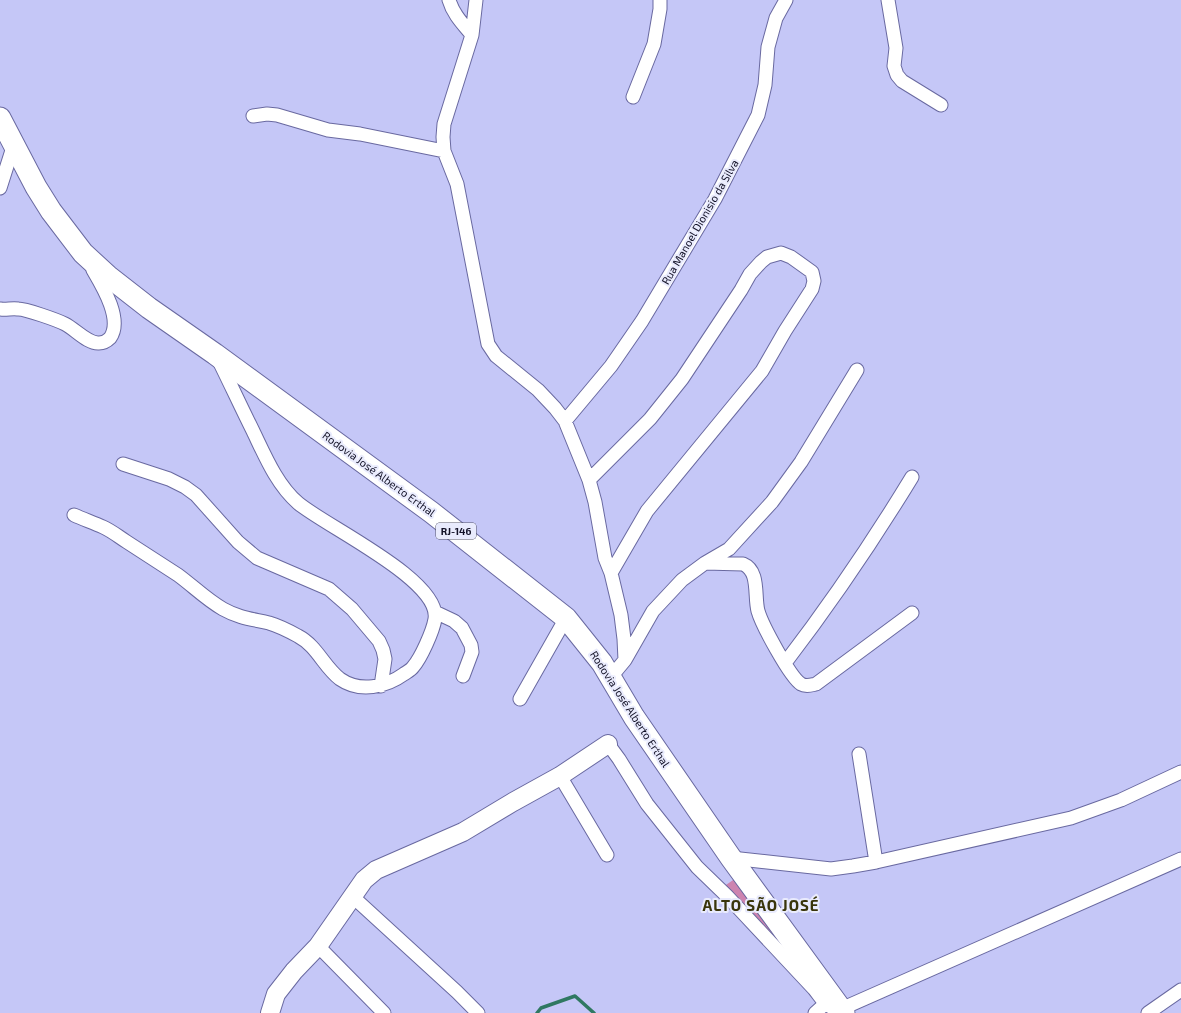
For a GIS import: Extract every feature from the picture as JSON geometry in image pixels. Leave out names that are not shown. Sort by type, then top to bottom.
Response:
[{"type":"main road","name":"Rodovia José Alberto Erthal","points":[[0,118],[47,205],[83,253],[108,276],[149,308],[215,354],[431,512],[566,618],[602,663],[634,717],[837,1009]]},
{"type":"street","points":[[449,0],[451,8],[472,35]]},
{"type":"street","points":[[476,0],[472,35],[444,124],[444,151],[457,184],[488,344],[496,356],[538,390],[566,422],[588,480],[595,502],[605,558],[611,573],[621,615],[625,660]]},
{"type":"street","points":[[633,97],[654,44],[660,9],[660,0]]},
{"type":"street","name":"Rua Manoel Dionisio da Silva","points":[[566,422],[611,366],[642,321],[715,199],[758,115],[765,85],[768,47],[776,18],[786,0]]},
{"type":"street","points":[[888,0],[895,38],[896,48],[894,66],[897,75],[902,81],[941,105]]},
{"type":"street","points":[[253,116],[267,114],[277,115],[328,130],[360,134],[444,151]]},
{"type":"street","points":[[0,188],[14,144]]},
{"type":"street","points":[[0,309],[19,309],[34,313],[65,324],[89,340],[99,344],[108,340],[113,333],[115,319],[100,282],[83,253]]},
{"type":"street","points":[[588,480],[650,419],[682,380],[750,274],[761,262],[767,257],[781,253],[791,256],[812,272],[814,281],[812,289],[762,371],[648,511],[611,573]]},
{"type":"street","points":[[74,515],[105,528],[144,552],[225,610],[244,618],[271,624],[304,639],[340,679],[350,684],[368,687],[381,686],[396,679],[413,668],[435,620],[435,612],[430,601],[423,590],[399,569],[297,502],[280,483],[215,354]]},
{"type":"street","points":[[610,678],[625,660],[653,611],[682,580],[729,548],[772,502],[801,462],[856,370]]},
{"type":"street","points":[[123,464],[170,479],[185,487],[196,495],[238,542],[257,558],[329,589],[357,614],[379,642],[385,659],[381,686]]},
{"type":"street","points":[[785,663],[816,623],[882,526],[912,477]]},
{"type":"street","points":[[705,563],[742,564],[750,569],[755,582],[758,611],[766,633],[793,676],[802,685],[808,686],[816,684],[912,612]]},
{"type":"street","points":[[435,612],[454,621],[462,628],[471,645],[472,652],[462,676]]},
{"type":"street","points":[[520,699],[566,618]]},
{"type":"street","points":[[270,1013],[276,994],[294,971],[318,946],[364,880],[376,870],[463,832],[560,776],[608,744],[647,804],[697,867],[728,897],[814,989],[837,1009]]},
{"type":"street","points":[[859,754],[876,862]]},
{"type":"street","points":[[731,858],[831,869],[876,862],[1071,818],[1121,800],[1181,772]]},
{"type":"street","points":[[560,776],[607,855]]},
{"type":"street","points":[[815,1013],[837,1009],[1181,859]]},
{"type":"street","points":[[352,896],[478,1013]]},
{"type":"street","points":[[318,946],[384,1013]]},
{"type":"street","points":[[1148,1013],[1181,990]]},
{"type":"shaded area","points":[[736,878],[797,966],[723,887]]},
{"type":"waterway","points":[[537,1013],[541,1008],[575,996],[594,1013]]},
{"type":"district","name":"ALTO SÃO JOSÉ","points":[[761,906]]}]
